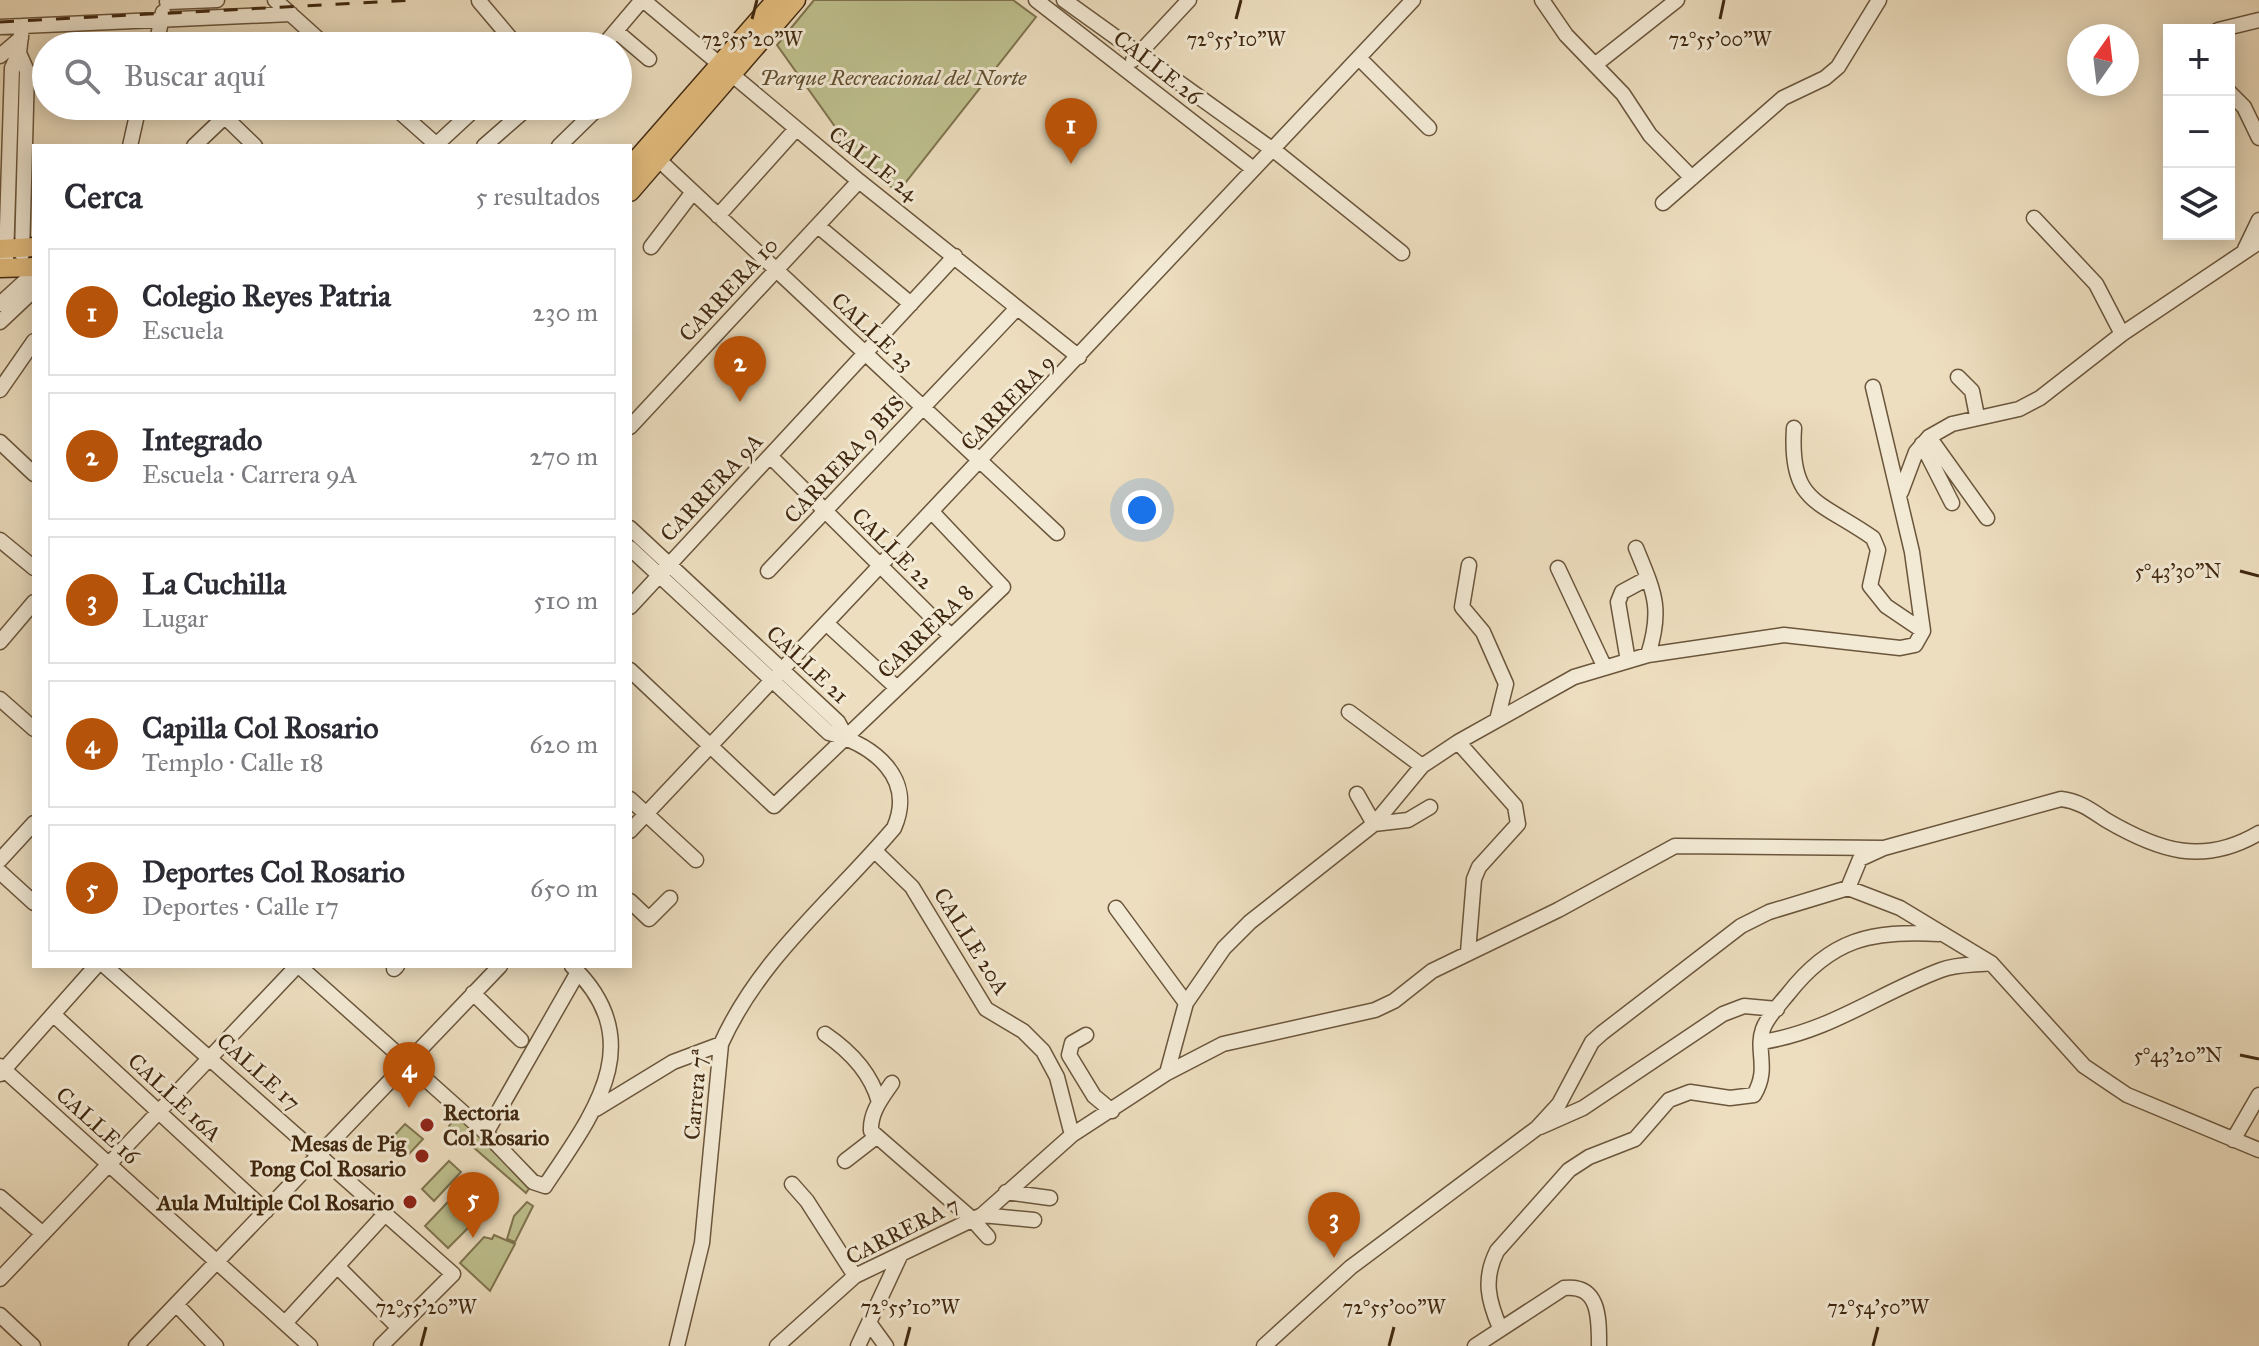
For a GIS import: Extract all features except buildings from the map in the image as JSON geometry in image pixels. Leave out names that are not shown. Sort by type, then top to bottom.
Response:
[{"type":"main road","points":[[632,190],[659,160],[776,0]]},
{"type":"main road","points":[[632,165],[796,0]]},
{"type":"street","points":[[160,32],[168,1],[217,0]]},
{"type":"street","points":[[275,0],[310,32]]},
{"type":"street","points":[[479,1],[491,0]]},
{"type":"street","points":[[616,31],[642,0]]},
{"type":"street","name":"CALLE 24","points":[[642,0],[859,181],[1079,357]]},
{"type":"street","name":"CALLE 26","points":[[1036,0],[1252,168]]},
{"type":"street","name":"CALLE 26","points":[[1064,0],[1271,149],[1402,253]]},
{"type":"street","points":[[1126,70],[1189,0]]},
{"type":"street","name":"CARRERA 9","points":[[632,829],[1413,0]]},
{"type":"street","points":[[1542,0],[1566,35],[1623,94],[1650,135],[1692,178]]},
{"type":"street","points":[[1596,64],[1677,0]]},
{"type":"street","points":[[1663,203],[1783,98],[1825,78],[1838,67],[1879,0]]},
{"type":"street","points":[[479,1],[505,32]]},
{"type":"street","points":[[71,32],[163,19],[291,14]]},
{"type":"street","points":[[2235,26],[2259,20]]},
{"type":"street","points":[[0,27],[21,39]]},
{"type":"street","points":[[0,56],[21,39],[32,37]]},
{"type":"street","points":[[17,259],[21,39]]},
{"type":"street","points":[[632,45],[649,59]]},
{"type":"street","points":[[1359,58],[1429,128]]},
{"type":"street","points":[[0,304],[17,259],[30,205],[19,76]]},
{"type":"street","points":[[2233,96],[2244,107],[2259,138]]},
{"type":"street","points":[[130,144],[136,120]]},
{"type":"street","points":[[196,144],[222,120]]},
{"type":"street","points":[[228,120],[253,144]]},
{"type":"street","points":[[409,120],[436,144]]},
{"type":"street","points":[[438,144],[461,120]]},
{"type":"street","points":[[486,144],[514,120]]},
{"type":"street","points":[[561,144],[583,120]]},
{"type":"street","points":[[718,216],[796,129]]},
{"type":"street","name":"CALLE 23","points":[[659,160],[1057,533]]},
{"type":"street","name":"CARRERA 10","points":[[632,425],[859,181]]},
{"type":"street","points":[[651,247],[693,192]]},
{"type":"street","points":[[2034,218],[2096,284],[2122,334]]},
{"type":"street","points":[[2245,250],[2259,220]]},
{"type":"street","points":[[818,226],[911,304]]},
{"type":"street","points":[[1900,493],[1910,462],[1925,441],[1952,424],[2019,409],[2040,398],[2122,334],[2259,242]]},
{"type":"street","name":"CARRERA 9A","points":[[632,605],[955,256]]},
{"type":"street","points":[[0,322],[32,292]]},
{"type":"street","name":"CARRERA 9 BIS","points":[[768,571],[1017,308]]},
{"type":"street","points":[[0,390],[32,344]]},
{"type":"street","points":[[1958,377],[1972,391],[1977,416]]},
{"type":"street","points":[[1167,1073],[1186,1003],[1224,948],[1250,922],[1374,824],[1422,766],[1458,742],[1574,677],[1648,655],[1784,635],[1900,648],[1915,645],[1923,631],[1900,493],[1873,387]]},
{"type":"street","points":[[1794,428],[1792,463],[1803,490],[1873,538],[1878,550],[1870,586],[1886,606],[1923,631]]},
{"type":"street","points":[[1925,441],[1952,503]]},
{"type":"street","points":[[1925,441],[1987,518]]},
{"type":"street","points":[[0,442],[32,472]]},
{"type":"street","name":"CALLE 22","points":[[770,456],[951,636]]},
{"type":"street","name":"CARRERA 8","points":[[709,747],[774,806],[1003,587],[932,512]]},
{"type":"street","name":"CALLE 21","points":[[632,530],[664,570],[776,676],[838,722],[846,737],[890,766],[901,790],[900,815],[894,828],[875,851]]},
{"type":"street","points":[[0,540],[32,566]]},
{"type":"street","points":[[1636,548],[1648,578],[1658,621],[1648,655]]},
{"type":"street","name":"CALLE 21","points":[[632,549],[664,570]]},
{"type":"street","points":[[1469,565],[1462,607],[1483,632],[1506,684],[1497,720]]},
{"type":"street","points":[[1558,568],[1605,668]]},
{"type":"street","points":[[1628,661],[1618,602],[1622,592],[1648,578]]},
{"type":"street","points":[[0,642],[32,604]]},
{"type":"street","points":[[826,623],[897,688]]},
{"type":"street","points":[[632,672],[709,747]]},
{"type":"street","points":[[0,699],[32,727]]},
{"type":"street","points":[[1349,712],[1422,766]]},
{"type":"street","points":[[1458,742],[1515,806],[1518,824],[1479,867],[1474,879],[1468,952]]},
{"type":"street","points":[[1357,794],[1374,824]]},
{"type":"street","points":[[1848,888],[1860,859],[1884,848],[2061,799],[2076,801],[2110,822],[2192,854],[2226,849],[2259,833]]},
{"type":"street","points":[[632,801],[696,860]]},
{"type":"street","points":[[1374,824],[1408,820],[1430,807]]},
{"type":"street","points":[[0,860],[32,825]]},
{"type":"street","name":"CARRERA 7","points":[[777,1346],[855,1276],[977,1217],[1072,1135],[1167,1073],[1223,1044],[1375,1010],[1394,1001],[1432,971],[1558,910],[1675,846],[1884,848]]},
{"type":"street","name":"Carrera 7ª","points":[[677,1346],[702,1243],[721,1044],[733,1017],[772,960],[804,922],[875,851]]},
{"type":"street","name":"CALLE 20A","points":[[875,851],[912,887],[986,1009],[1023,1031],[1043,1051],[1057,1077],[1072,1135]]},
{"type":"street","points":[[0,872],[32,901]]},
{"type":"street","points":[[1264,1346],[1351,1267],[1537,1128],[1559,1104],[1592,1042],[1707,951],[1769,912],[1848,888],[1900,908],[1991,963],[2084,1066],[2127,1095],[2259,1150]]},
{"type":"street","points":[[632,903],[649,919],[670,898]]},
{"type":"street","points":[[1116,908],[1186,1003]]},
{"type":"street","points":[[1500,1328],[1491,1307],[1486,1282],[1489,1267],[1497,1251],[1569,1170],[1589,1157],[1635,1139],[1669,1100],[1680,1094],[1744,1098],[1754,1095],[1764,1067],[1763,1029],[1809,968],[1830,952],[1885,933],[1945,934]]},
{"type":"street","points":[[1762,1042],[1798,1036],[1828,1025],[1943,968],[1991,963]]},
{"type":"street","points":[[1,1070],[94,968]]},
{"type":"street","name":"CALLE 17","points":[[107,968],[453,1274],[398,1327]]},
{"type":"street","points":[[0,1279],[296,968]]},
{"type":"street","points":[[300,968],[404,1064],[486,1133],[533,1182],[545,1186],[596,1109],[609,1072],[609,1021],[597,992],[575,969],[529,1063],[486,1133]]},
{"type":"street","points":[[136,1346],[498,968]]},
{"type":"street","points":[[473,993],[521,1040]]},
{"type":"street","points":[[1537,1128],[1583,1108],[1723,1014],[1744,1006],[1777,1009]]},
{"type":"street","name":"CALLE 16A","points":[[54,1015],[266,1211]]},
{"type":"street","points":[[825,1034],[848,1051],[874,1084],[879,1102]]},
{"type":"street","points":[[1086,1035],[1072,1043],[1069,1055],[1094,1096],[1112,1111]]},
{"type":"street","points":[[596,1109],[673,1062],[721,1044]]},
{"type":"street","name":"CALLE 16","points":[[1,1070],[310,1346]]},
{"type":"street","points":[[892,1083],[871,1121],[874,1134],[977,1217],[988,1237]]},
{"type":"street","points":[[2233,1140],[2259,1095]]},
{"type":"street","points":[[845,1161],[874,1134]]},
{"type":"street","points":[[792,1184],[807,1201],[855,1276]]},
{"type":"street","points":[[1006,1192],[1050,1198]]},
{"type":"street","points":[[0,1197],[43,1234]]},
{"type":"street","points":[[285,1323],[386,1213]]},
{"type":"street","points":[[977,1217],[1034,1220]]},
{"type":"street","points":[[858,1346],[900,1256]]},
{"type":"street","points":[[338,1267],[398,1327],[381,1346]]},
{"type":"street","points":[[1475,1346],[1564,1288],[1576,1287],[1587,1291],[1597,1307],[1599,1346]]},
{"type":"street","points":[[176,1304],[216,1346]]},
{"type":"street","points":[[0,1315],[33,1346]]},
{"type":"street","points":[[870,1324],[886,1346]]},
{"type":"green space","name":"Parque Recreacional del Norte","points":[[814,0],[1013,0],[1036,17],[898,192],[863,166],[777,45]]},
{"type":"green space","points":[[458,1114],[532,1184],[526,1193],[449,1126]]},
{"type":"green space","points":[[405,1124],[423,1139],[409,1154],[391,1139]]},
{"type":"green space","points":[[449,1161],[461,1172],[434,1201],[422,1189]]},
{"type":"green space","points":[[467,1182],[483,1196],[472,1224],[448,1248],[425,1226]]},
{"type":"green space","points":[[527,1202],[533,1206],[515,1242],[507,1239],[514,1216]]},
{"type":"green space","points":[[494,1235],[515,1244],[490,1291],[460,1263],[484,1237],[492,1239]]},
{"type":"railway","points":[[0,22],[416,0]]},
{"type":"place","name":"Colegio Reyes Patria","points":[[1071,164]]},
{"type":"place","name":"Integrado","points":[[740,402]]},
{"type":"place","name":"Capilla Col Rosario","points":[[409,1108]]},
{"type":"place","name":"Rectoria Col Rosario","points":[[427,1125]]},
{"type":"place","name":"Mesas de Pig Pong Col Rosario","points":[[422,1156]]},
{"type":"place","name":"Aula Multiple Col Rosario","points":[[410,1202]]},
{"type":"place","name":"Deportes Col Rosario","points":[[473,1238]]},
{"type":"place","name":"La Cuchilla","points":[[1334,1258]]}]
